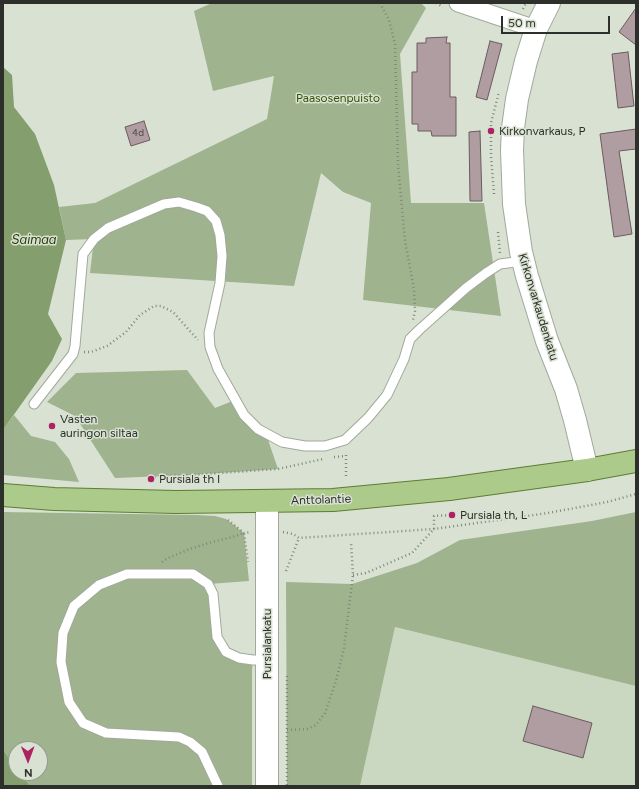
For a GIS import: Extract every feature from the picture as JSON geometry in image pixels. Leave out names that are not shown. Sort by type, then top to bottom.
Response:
[{"type":"main road","name":"Anttolantie","points":[[3,495],[54,499],[176,502],[333,500],[449,489],[586,470],[636,460]]},
{"type":"street","points":[[458,3],[536,29]]},
{"type":"street","name":"Kirkonvarkaudenkatu","points":[[549,3],[536,29],[526,61],[517,99],[512,135],[512,182],[517,229],[523,261],[547,341],[566,389],[586,470]]},
{"type":"street","name":"Pursialankatu","points":[[267,501],[267,786]]},
{"type":"lane","points":[[34,404],[73,354],[83,254],[94,239],[108,228],[164,204],[179,202],[207,211],[216,221],[220,235],[222,256],[220,284],[209,333],[210,347],[218,369],[244,415],[258,429],[282,442],[304,446],[324,446],[345,440],[368,418],[387,395],[404,359],[410,339],[466,288],[486,273],[500,264],[523,261]]},
{"type":"lane","points":[[218,786],[202,752],[190,742],[179,737],[106,732],[83,722],[69,702],[61,662],[63,633],[74,606],[100,585],[127,574],[193,574],[208,584],[213,594],[217,637],[226,652],[238,658],[266,660]]},
{"type":"path","points":[[380,3],[389,20],[395,44],[398,164],[405,241],[414,289],[415,303],[410,339]]},
{"type":"path","points":[[73,354],[91,352],[107,346],[126,332],[140,315],[154,306],[161,306],[173,312],[202,344],[210,347]]},
{"type":"path","points":[[345,440],[346,479]]},
{"type":"path","points":[[150,479],[159,476],[278,469],[330,457],[346,456]]},
{"type":"path","points":[[146,574],[168,558],[190,549],[244,533],[266,530],[293,534],[299,538],[434,529],[548,513],[608,502],[636,494]]},
{"type":"path","points":[[353,575],[366,573],[412,553],[434,529],[434,516],[452,516]]},
{"type":"path","points":[[226,519],[244,533]]},
{"type":"path","points":[[286,577],[286,572],[299,538]]},
{"type":"path","points":[[287,730],[307,729],[316,725],[325,713],[336,681],[344,648],[353,575],[351,542]]},
{"type":"path","points":[[287,676],[287,786]]},
{"type":"shaded area","points":[[395,627],[636,686],[636,786],[360,786]]},
{"type":"green space","name":"Paasosenpuisto","points":[[212,3],[421,3],[426,8],[400,54],[411,203],[484,203],[501,316],[363,300],[371,203],[343,192],[321,173],[294,286],[90,273],[94,239],[66,240],[59,207],[95,203],[267,119],[274,76],[213,91],[194,11]]},
{"type":"green space","points":[[187,370],[215,408],[235,400],[266,434],[278,469],[192,475],[115,478],[75,416],[47,402],[76,373]]},
{"type":"green space","points":[[14,415],[31,436],[55,442],[69,459],[79,482],[3,475],[3,430]]},
{"type":"green space","points":[[3,512],[215,516],[226,519],[244,533],[249,581],[209,584],[217,637],[226,652],[253,660],[252,786],[30,786],[26,781],[48,781],[48,741],[8,741],[8,757],[3,750]]},
{"type":"green space","points":[[636,512],[636,686],[395,627],[360,786],[287,786],[286,582],[352,584],[417,563],[460,540],[592,521]]},
{"type":"water","name":"Saimaa","points":[[3,67],[12,75],[14,107],[35,134],[54,185],[66,240],[48,314],[62,339],[52,361],[3,430]]},
{"type":"water","points":[[3,750],[8,757],[8,781],[26,781],[30,786],[3,786]]},
{"type":"building","points":[[636,8],[636,45],[619,32]]},
{"type":"building","points":[[447,37],[446,43],[450,43],[450,97],[456,97],[456,136],[432,136],[431,131],[418,131],[418,124],[412,124],[412,72],[417,72],[417,43],[426,43],[426,38]]},
{"type":"building","points":[[490,41],[502,44],[487,100],[476,97]]},
{"type":"building","points":[[628,52],[634,106],[618,108],[612,54]]},
{"type":"building","points":[[144,121],[150,140],[131,146],[125,127]]},
{"type":"building","points":[[636,129],[636,149],[619,151],[632,234],[614,237],[600,134]]},
{"type":"building","points":[[480,131],[482,201],[470,201],[469,132]]},
{"type":"building","points":[[533,706],[592,723],[583,758],[523,741]]},
{"type":"place","name":"Kirkonvarkaus, P","points":[[491,131]]},
{"type":"place","name":"Vasten auringon siltaa","points":[[52,426]]},
{"type":"place","name":"Pursiala th I","points":[[151,479]]},
{"type":"place","name":"Pursiala th, L","points":[[452,515]]}]
